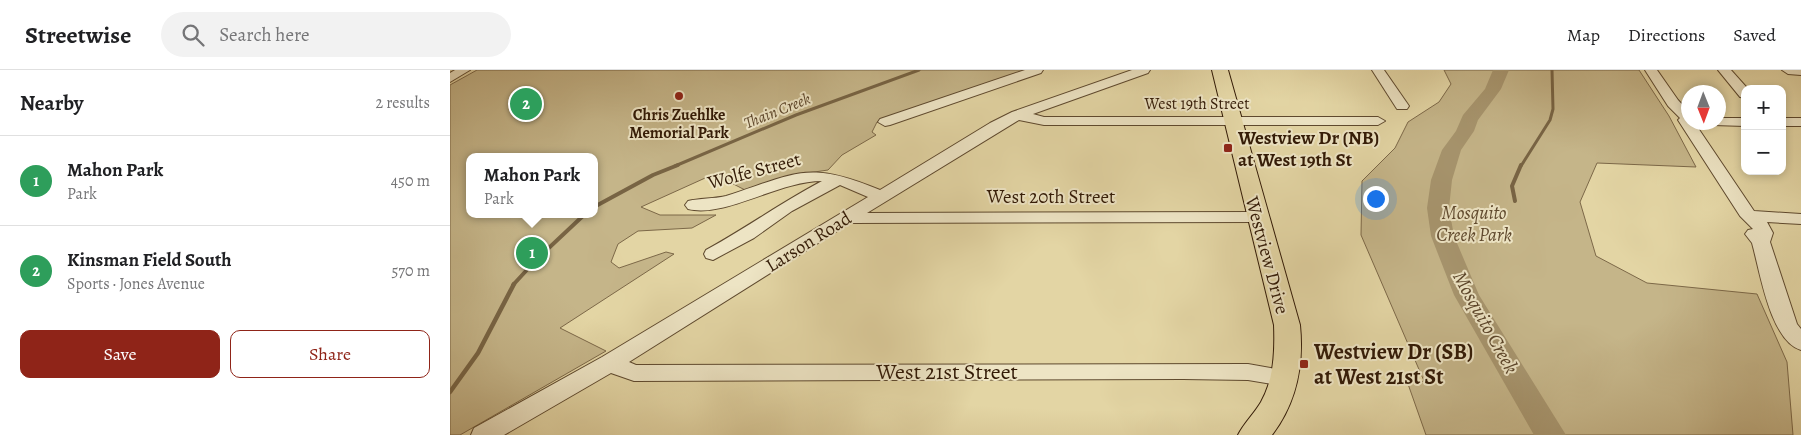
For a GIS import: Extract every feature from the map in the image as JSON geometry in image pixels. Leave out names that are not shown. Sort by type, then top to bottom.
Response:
[{"type":"main road","name":"Westview Drive","points":[[1220,70],[1287,325],[1289,358],[1285,378],[1271,416],[1254,435]]},
{"type":"street","points":[[450,78],[464,70]]},
{"type":"street","points":[[885,122],[1037,70]]},
{"type":"street","name":"Larson Road","points":[[483,435],[610,363],[995,126],[1017,115],[1144,70]]},
{"type":"street","points":[[1378,70],[1402,106]]},
{"type":"street","points":[[1651,70],[1673,103],[1673,110],[1681,118]]},
{"type":"street","points":[[1724,70],[1741,89]]},
{"type":"street","points":[[1788,70],[1801,71]]},
{"type":"street","name":"West 19th Street","points":[[1017,115],[1044,121],[1378,121]]},
{"type":"street","points":[[1726,122],[1741,122]]},
{"type":"street","points":[[1786,122],[1801,122]]},
{"type":"street","points":[[1693,130],[1749,216]]},
{"type":"street","name":"Wolfe Street","points":[[694,205],[719,204],[799,176],[826,176],[881,196]]},
{"type":"street","points":[[713,254],[748,234],[786,207],[838,179]]},
{"type":"street","points":[[1749,216],[1801,219]]},
{"type":"street","points":[[1749,216],[1746,221],[1761,242],[1787,327],[1801,342]]},
{"type":"street","name":"West 20th Street","points":[[845,218],[1258,217]]},
{"type":"street","name":"West 21st Street","points":[[610,363],[634,373],[1173,371],[1248,372],[1285,378]]},
{"type":"green space","points":[[477,70],[1031,70],[877,122],[872,132],[876,135],[842,155],[828,170],[794,175],[745,190],[714,174],[641,207],[660,215],[716,215],[692,228],[638,231],[618,244],[611,262],[619,268],[666,252],[674,254],[560,328],[606,351],[460,435],[450,435],[450,85]]},
{"type":"green space","name":"Mosquito Creek Park","points":[[1444,70],[1639,70],[1669,116],[1696,167],[1597,163],[1580,202],[1596,256],[1647,283],[1757,294],[1787,362],[1793,435],[1426,435],[1408,384],[1424,381],[1361,235],[1362,181],[1395,148],[1408,122],[1439,102],[1451,84]]},
{"type":"waterway","name":"Thain Creek","points":[[675,166],[796,115],[919,70]]},
{"type":"waterway","name":"Mosquito Creek","points":[[1501,70],[1493,89],[1470,119],[1465,131],[1451,150],[1442,180],[1438,208],[1443,236],[1453,265],[1467,295],[1483,325],[1550,435]]},
{"type":"waterway","points":[[1521,166],[1550,120],[1553,109],[1552,70]]},
{"type":"waterway","name":"Thain Creek","points":[[598,205],[653,175],[678,165]]},
{"type":"waterway","points":[[1515,201],[1512,186],[1521,165]]},
{"type":"waterway","name":"Thain Creek","points":[[513,285],[536,260],[581,218]]},
{"type":"waterway","name":"Thain Creek","points":[[450,392],[478,353],[514,284]]},
{"type":"place","name":"Chris Zuehlke Memorial Park","points":[[679,96]]},
{"type":"place","name":"Kinsman Field South","points":[[526,104]]},
{"type":"place","name":"Westview Dr (NB) at West 19th St","points":[[1228,148]]},
{"type":"place","name":"Mahon Park","points":[[532,253]]},
{"type":"place","name":"Westview Dr (SB) at West 21st St","points":[[1304,364]]}]
